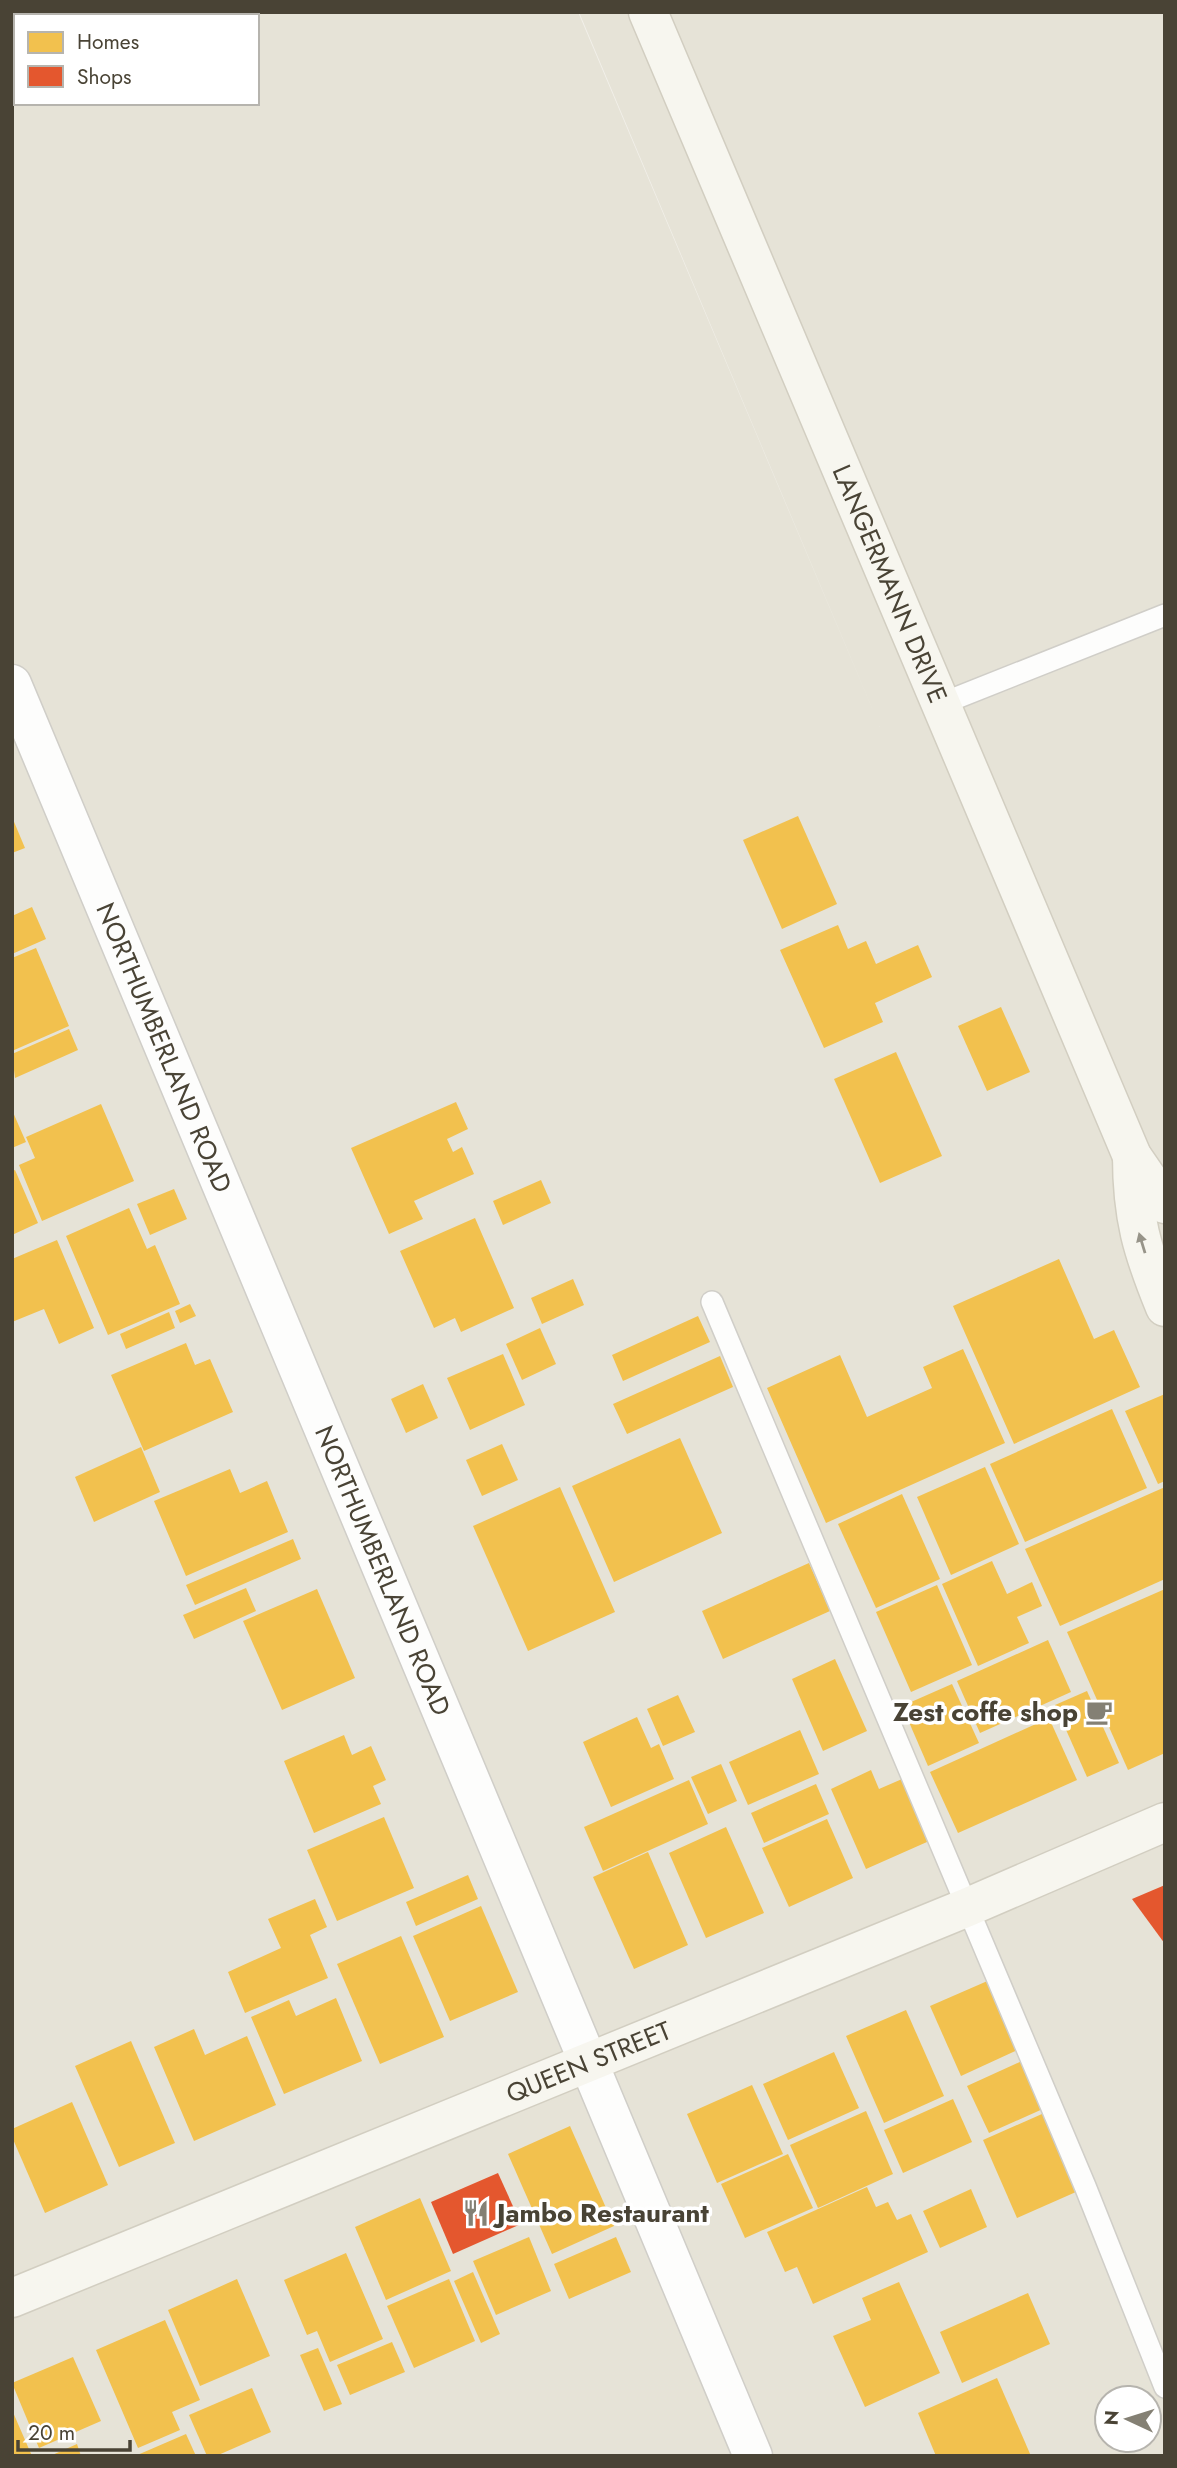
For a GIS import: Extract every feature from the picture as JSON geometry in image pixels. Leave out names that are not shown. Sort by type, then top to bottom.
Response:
[{"type":"main road","name":"LANGERMANN DRIVE","points":[[648,12],[1132,1156],[1165,1204]]},
{"type":"main road","name":"LANGERMANN DRIVE","points":[[1132,1156],[1132,1202],[1138,1231],[1165,1307]]},
{"type":"main road","name":"QUEEN STREET","points":[[12,2298],[968,1907],[1165,1822]]},
{"type":"street","name":"NORTHUMBERLAND ROAD","points":[[12,684],[753,2456]]},
{"type":"lane","points":[[941,704],[1165,615]]},
{"type":"lane","points":[[712,1302],[1085,2186],[1165,2388]]},
{"type":"shaded area","points":[[12,12],[578,12],[880,727],[579,12],[1165,12],[1165,2456],[12,2456]]},
{"type":"building: Homes","points":[[34,12],[113,14],[35,14]]},
{"type":"building: Homes","points":[[798,816],[837,904],[782,929],[743,840]]},
{"type":"building: Homes","points":[[12,817],[25,848],[12,853]]},
{"type":"building: Homes","points":[[32,907],[46,939],[12,954],[12,916]]},
{"type":"building: Homes","points":[[838,925],[848,949],[866,941],[876,964],[918,945],[932,977],[875,1003],[883,1022],[824,1048],[780,950]]},
{"type":"building: Homes","points":[[36,948],[69,1026],[12,1051],[12,958]]},
{"type":"building: Homes","points":[[1001,1007],[1030,1072],[987,1091],[958,1026]]},
{"type":"building: Homes","points":[[69,1029],[78,1050],[15,1078],[12,1054]]},
{"type":"building: Homes","points":[[896,1052],[942,1156],[880,1183],[834,1079]]},
{"type":"building: Homes","points":[[456,1102],[468,1129],[447,1139],[453,1152],[462,1147],[474,1174],[414,1201],[423,1219],[389,1234],[351,1148]]},
{"type":"building: Homes","points":[[101,1104],[134,1181],[42,1221],[19,1165],[35,1158],[26,1137]]},
{"type":"building: Homes","points":[[12,1110],[26,1142],[12,1148]]},
{"type":"building: Homes","points":[[15,1170],[38,1223],[12,1235],[12,1171]]},
{"type":"building: Homes","points":[[541,1180],[551,1203],[503,1225],[493,1201]]},
{"type":"building: Homes","points":[[174,1189],[187,1219],[150,1235],[137,1204]]},
{"type":"building: Homes","points":[[129,1208],[147,1249],[155,1245],[180,1304],[108,1335],[66,1236]]},
{"type":"building: Homes","points":[[475,1218],[514,1308],[461,1332],[455,1318],[434,1328],[400,1251]]},
{"type":"building: Homes","points":[[57,1240],[94,1328],[59,1344],[44,1309],[12,1322],[12,1259]]},
{"type":"building: Homes","points":[[1059,1259],[1094,1339],[1114,1330],[1140,1387],[1014,1444],[953,1306]]},
{"type":"building: Homes","points":[[573,1279],[584,1305],[542,1324],[531,1298]]},
{"type":"building: Homes","points":[[190,1304],[196,1316],[180,1323],[175,1311]]},
{"type":"building: Homes","points":[[169,1312],[175,1328],[126,1349],[120,1334]]},
{"type":"building: Homes","points":[[698,1316],[710,1342],[623,1381],[612,1355]]},
{"type":"building: Homes","points":[[540,1328],[556,1364],[522,1380],[506,1344]]},
{"type":"building: Homes","points":[[186,1343],[195,1365],[210,1359],[233,1412],[144,1451],[111,1375]]},
{"type":"building: Homes","points":[[963,1349],[1005,1443],[826,1523],[767,1388],[840,1355],[867,1417],[932,1388],[923,1367]]},
{"type":"building: Homes","points":[[503,1354],[525,1405],[470,1430],[447,1378]]},
{"type":"building: Homes","points":[[720,1356],[733,1387],[627,1434],[613,1404]]},
{"type":"building: Homes","points":[[423,1384],[438,1418],[406,1433],[391,1399]]},
{"type":"building: Homes","points":[[1165,1394],[1165,1481],[1158,1484],[1125,1411]]},
{"type":"building: Homes","points":[[1112,1409],[1147,1488],[1025,1542],[990,1464]]},
{"type":"building: Homes","points":[[680,1438],[722,1533],[614,1582],[572,1486]]},
{"type":"building: Homes","points":[[502,1444],[518,1480],[482,1496],[466,1460]]},
{"type":"building: Homes","points":[[141,1447],[160,1492],[94,1522],[75,1477]]},
{"type":"building: Homes","points":[[985,1467],[1019,1544],[951,1575],[917,1497]]},
{"type":"building: Homes","points":[[230,1469],[240,1493],[267,1481],[288,1532],[186,1576],[154,1501]]},
{"type":"building: Homes","points":[[560,1487],[615,1612],[528,1651],[473,1526]]},
{"type":"building: Homes","points":[[1165,1487],[1165,1579],[1060,1626],[1025,1549]]},
{"type":"building: Homes","points":[[902,1494],[940,1579],[876,1608],[838,1524]]},
{"type":"building: Homes","points":[[293,1539],[301,1559],[195,1605],[186,1585]]},
{"type":"building: Homes","points":[[992,1561],[1007,1594],[1032,1582],[1042,1606],[1017,1617],[1029,1643],[978,1666],[942,1584]]},
{"type":"building: Homes","points":[[809,1563],[830,1611],[723,1659],[702,1611]]},
{"type":"building: Homes","points":[[937,1585],[972,1665],[911,1692],[876,1612]]},
{"type":"building: Homes","points":[[246,1588],[256,1611],[194,1639],[183,1615]]},
{"type":"building: Homes","points":[[317,1589],[355,1678],[282,1710],[243,1621]]},
{"type":"building: Homes","points":[[1165,1589],[1165,1753],[1128,1770],[1067,1632]]},
{"type":"building: Homes","points":[[1048,1640],[1071,1692],[980,1733],[957,1681]]},
{"type":"building: Homes","points":[[835,1659],[867,1731],[823,1751],[792,1679]]},
{"type":"building: Homes","points":[[952,1684],[979,1743],[928,1766],[902,1706]]},
{"type":"building: Homes","points":[[1087,1691],[1119,1763],[1087,1777],[1055,1705]]},
{"type":"building: Homes","points":[[678,1695],[695,1732],[663,1746],[647,1709]]},
{"type":"building: Homes","points":[[637,1717],[651,1748],[659,1744],[674,1779],[611,1807],[583,1742]]},
{"type":"building: Homes","points":[[1049,1718],[1077,1780],[958,1833],[930,1772]]},
{"type":"building: Homes","points":[[800,1730],[819,1774],[748,1805],[729,1762]]},
{"type":"building: Homes","points":[[344,1735],[352,1755],[371,1746],[386,1780],[373,1786],[381,1804],[314,1833],[284,1761]]},
{"type":"building: Homes","points":[[721,1764],[737,1801],[708,1814],[691,1777]]},
{"type":"building: Homes","points":[[871,1770],[879,1789],[909,1776],[936,1838],[866,1869],[831,1789]]},
{"type":"building: Homes","points":[[689,1780],[708,1824],[603,1871],[584,1827]]},
{"type":"building: Homes","points":[[816,1784],[829,1814],[764,1843],[751,1813]]},
{"type":"building: Homes","points":[[384,1817],[414,1888],[337,1921],[307,1850]]},
{"type":"building: Homes","points":[[827,1819],[853,1878],[789,1907],[762,1848]]},
{"type":"building: Homes","points":[[726,1827],[764,1913],[706,1938],[669,1853]]},
{"type":"building: Homes","points":[[648,1852],[688,1945],[634,1969],[593,1877]]},
{"type":"building: Homes","points":[[468,1875],[478,1899],[416,1926],[406,1902]]},
{"type":"building: Homes","points":[[315,1899],[327,1927],[310,1935],[328,1978],[245,2013],[228,1972],[281,1948],[268,1919]]},
{"type":"building: Homes","points":[[481,1906],[518,1992],[450,2021],[413,1936]]},
{"type":"building: Homes","points":[[401,1936],[444,2037],[380,2064],[337,1964]]},
{"type":"building: Homes","points":[[992,1979],[1022,2048],[961,2076],[930,2006]]},
{"type":"building: Homes","points":[[336,1998],[362,2061],[284,2094],[251,2017],[289,2000],[296,2016]]},
{"type":"building: Homes","points":[[906,2010],[944,2096],[884,2123],[846,2036]]},
{"type":"building: Homes","points":[[194,2029],[205,2055],[247,2036],[276,2105],[194,2141],[154,2047]]},
{"type":"building: Homes","points":[[131,2041],[175,2143],[119,2167],[75,2066]]},
{"type":"building: Homes","points":[[834,2052],[859,2108],[788,2140],[763,2084]]},
{"type":"building: Homes","points":[[1024,2060],[1045,2108],[989,2133],[967,2086]]},
{"type":"building: Homes","points":[[752,2085],[783,2154],[717,2183],[687,2114]]},
{"type":"building: Homes","points":[[953,2099],[972,2142],[903,2173],[884,2130]]},
{"type":"building: Homes","points":[[72,2102],[108,2185],[45,2213],[12,2137],[12,2129]]},
{"type":"building: Homes","points":[[1051,2110],[1085,2188],[1017,2218],[983,2140]]},
{"type":"building: Homes","points":[[866,2111],[893,2174],[818,2208],[790,2145]]},
{"type":"building: Homes","points":[[570,2126],[614,2226],[552,2254],[508,2154]]},
{"type":"building: Homes","points":[[788,2154],[813,2208],[745,2238],[721,2184]]},
{"type":"building: Homes","points":[[867,2187],[876,2207],[888,2202],[897,2220],[911,2214],[928,2252],[813,2304],[797,2267],[785,2272],[767,2232]]},
{"type":"building: Homes","points":[[971,2189],[987,2227],[940,2248],[923,2211]]},
{"type":"building: Homes","points":[[420,2198],[451,2271],[386,2300],[355,2227]]},
{"type":"building: Homes","points":[[529,2237],[551,2291],[496,2315],[473,2261]]},
{"type":"building: Homes","points":[[616,2237],[631,2272],[569,2299],[554,2264]]},
{"type":"building: Homes","points":[[346,2253],[383,2339],[330,2362],[317,2331],[307,2335],[284,2280]]},
{"type":"building: Homes","points":[[473,2272],[500,2334],[481,2343],[454,2281]]},
{"type":"building: Homes","points":[[237,2279],[270,2356],[200,2386],[168,2310]]},
{"type":"building: Homes","points":[[449,2279],[475,2341],[414,2368],[387,2306]]},
{"type":"building: Homes","points":[[899,2282],[940,2373],[865,2407],[833,2336],[871,2320],[862,2298]]},
{"type":"building: Homes","points":[[1028,2293],[1050,2344],[962,2383],[940,2332]]},
{"type":"building: Homes","points":[[165,2320],[200,2400],[172,2412],[180,2430],[138,2448],[96,2350]]},
{"type":"building: Homes","points":[[392,2342],[405,2372],[350,2395],[337,2365]]},
{"type":"building: Homes","points":[[318,2348],[342,2404],[324,2411],[300,2355]]},
{"type":"building: Homes","points":[[73,2357],[101,2421],[39,2448],[12,2383]]},
{"type":"building: Homes","points":[[997,2378],[1031,2456],[936,2456],[918,2413]]},
{"type":"building: Homes","points":[[252,2388],[271,2432],[216,2456],[207,2456],[189,2415]]},
{"type":"building: Homes","points":[[12,2410],[32,2456],[12,2456]]},
{"type":"building: Homes","points":[[186,2434],[196,2456],[135,2456]]},
{"type":"building: Homes","points":[[77,2444],[81,2456],[50,2456]]},
{"type":"building: Shops","points":[[1165,1885],[1165,1944],[1132,1899]]},
{"type":"building: Shops","name":"Jambo Restaurant","points":[[498,2173],[521,2224],[453,2254],[431,2202]]},
{"type":"place","name":"Zest coffe shop","points":[[1099,1712]]},
{"type":"place","name":"Jambo Restaurant","points":[[476,2213]]}]
